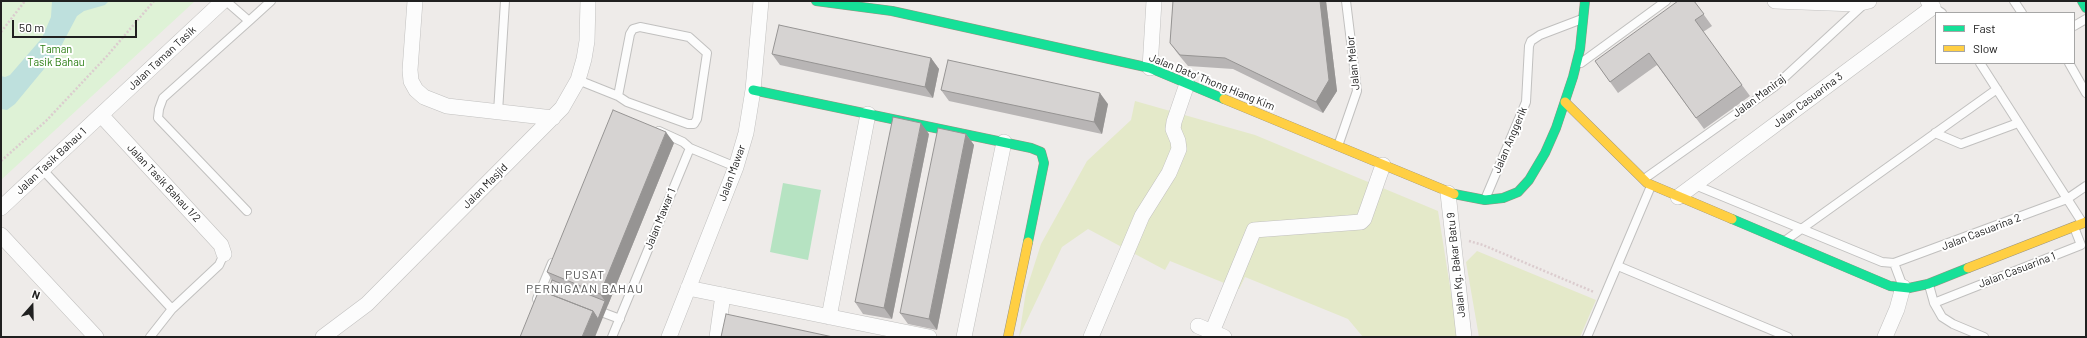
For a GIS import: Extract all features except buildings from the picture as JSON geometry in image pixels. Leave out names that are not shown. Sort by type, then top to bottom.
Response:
[{"type":"street","name":"Jalan Taman Tasik","points":[[101,114],[223,1]]},
{"type":"street","points":[[415,1],[410,70],[411,81],[416,90],[424,97],[435,103],[553,118]]},
{"type":"street","name":"Jalan Masjid","points":[[323,337],[367,304],[553,118],[571,95],[578,80],[587,41],[588,1]]},
{"type":"street","name":"Jalan Mawar","points":[[669,337],[736,167],[746,133],[753,90],[761,1]]},
{"type":"street","name":"Jalan Dato' Thong Hiang Kim","points":[[816,1],[874,5],[892,11],[1150,68],[1448,192],[1485,200],[1503,198],[1518,192],[1529,180],[1545,153],[1565,102],[1575,67],[1584,18],[1585,1]]},
{"type":"street","points":[[1150,68],[1154,1]]},
{"type":"street","points":[[1775,1],[1856,4],[1867,2]]},
{"type":"street","points":[[2082,1],[2086,8]]},
{"type":"street","name":"Jalan Casuarina 3","points":[[1678,197],[1934,7]]},
{"type":"street","points":[[1091,337],[1142,216],[1169,174],[1179,148],[1173,129],[1174,122],[1188,84]]},
{"type":"street","points":[[753,90],[1036,149],[1044,158],[1008,337]]},
{"type":"street","points":[[1565,102],[1643,180],[1678,197],[1890,286],[1909,288],[1928,284],[2082,222]]},
{"type":"street","name":"Jalan Tasik Bahau 1","points":[[1,208],[101,114]]},
{"type":"street","name":"Jalan Tasik Bahau 1/2","points":[[101,114],[220,245],[224,254]]},
{"type":"street","points":[[829,316],[868,114]]},
{"type":"street","points":[[964,337],[1004,142]]},
{"type":"street","points":[[1198,326],[1218,335],[1254,230],[1360,222],[1364,219],[1383,165]]},
{"type":"street","name":"Jalan Kg. Bakar Batu 9","points":[[1448,192],[1464,337]]},
{"type":"street","points":[[1,235],[96,337]]},
{"type":"street","points":[[1885,337],[1897,309],[1903,287]]},
{"type":"street","points":[[688,288],[929,337]]},
{"type":"street","points":[[717,337],[723,295]]},
{"type":"lane","points":[[226,1],[249,21]]},
{"type":"lane","points":[[247,211],[158,118],[159,109],[163,98],[271,1]]},
{"type":"lane","points":[[498,112],[505,1]]},
{"type":"lane","name":"Jalan Melor","points":[[1338,147],[1357,91],[1346,1]]},
{"type":"lane","points":[[1575,67],[1666,1]]},
{"type":"lane","points":[[2014,1],[2021,12]]},
{"type":"lane","name":"Jalan Maniraj","points":[[1643,180],[1774,87],[1867,2]]},
{"type":"lane","name":"Jalan Anggerik","points":[[1485,200],[1526,102],[1529,46],[1532,41],[1540,35],[1584,18]]},
{"type":"lane","points":[[2075,25],[2086,19]]},
{"type":"lane","points":[[578,80],[618,96],[627,102],[694,124],[697,119],[707,53],[689,37],[640,27],[633,29],[630,34],[618,96]]},
{"type":"lane","points":[[1981,64],[2082,222]]},
{"type":"lane","points":[[2070,64],[2086,93]]},
{"type":"lane","points":[[1784,242],[1997,90]]},
{"type":"lane","points":[[1935,133],[1961,144],[2018,123]]},
{"type":"lane","points":[[651,128],[678,139],[690,148],[736,167]]},
{"type":"lane","name":"Jalan Mawar 1","points":[[612,337],[690,148]]},
{"type":"lane","points":[[42,169],[172,309]]},
{"type":"lane","points":[[1588,337],[1652,185]]},
{"type":"lane","points":[[1695,185],[1882,262],[1894,263],[1903,287]]},
{"type":"lane","name":"Jalan Casuarina 2","points":[[1894,263],[2067,199],[2086,186]]},
{"type":"lane","name":"Jalan Casuarina 1","points":[[1934,302],[2081,245],[2082,222]]},
{"type":"lane","points":[[532,309],[556,252]]},
{"type":"lane","points":[[150,337],[172,309],[219,265],[224,254]]},
{"type":"lane","points":[[1618,266],[1788,337]]},
{"type":"lane","points":[[1928,284],[1938,311],[1947,321],[1984,337]]},
{"type":"lane","points":[[541,288],[551,292]]},
{"type":"lane","points":[[604,313],[620,319]]},
{"type":"path","points":[[1,32],[25,1]]},
{"type":"path","points":[[1,161],[46,121],[107,56],[154,1]]},
{"type":"path","points":[[1453,238],[1483,245],[1605,297]]},
{"type":"green space","name":"Taman Tasik Bahau","points":[[1,1],[195,1],[1,180]]},
{"type":"green space","points":[[1135,101],[1255,135],[1438,211],[1458,337],[1363,337],[1348,319],[1245,277],[1239,289],[1170,261],[1165,270],[1088,229],[1062,247],[1019,337],[1026,291],[1041,244],[1087,161],[1131,120]]},
{"type":"green space","points":[[783,183],[821,190],[808,260],[770,252]]},
{"type":"green space","points":[[1477,251],[1596,300],[1580,337],[1479,337],[1466,262]]},
{"type":"water","points":[[52,1],[109,1],[105,5],[84,11],[77,16],[58,52],[15,104],[7,110],[1,109],[1,76],[5,77],[10,75],[42,38],[51,17]]},
{"type":"traffic: fast","points":[[816,1],[892,11],[1150,68],[1224,99]]},
{"type":"traffic: fast","points":[[1454,194],[1485,200],[1503,198],[1518,192],[1529,180],[1545,153],[1556,128],[1573,77],[1580,49],[1585,1]]},
{"type":"traffic: fast","points":[[2082,1],[2086,8]]},
{"type":"traffic: fast","points":[[753,90],[1031,148],[1041,152],[1044,163],[1028,242]]},
{"type":"traffic: fast","points":[[1732,219],[1890,286],[1909,288],[1928,284],[1968,268]]},
{"type":"traffic: slow","points":[[1224,99],[1454,194]]},
{"type":"traffic: slow","points":[[1565,102],[1647,183],[1732,219]]},
{"type":"traffic: slow","points":[[1968,268],[2086,222]]},
{"type":"traffic: slow","points":[[1008,337],[1028,242]]},
{"type":"district","name":"PUSAT PERNIGAAN BAHAU","points":[[585,282]]}]
